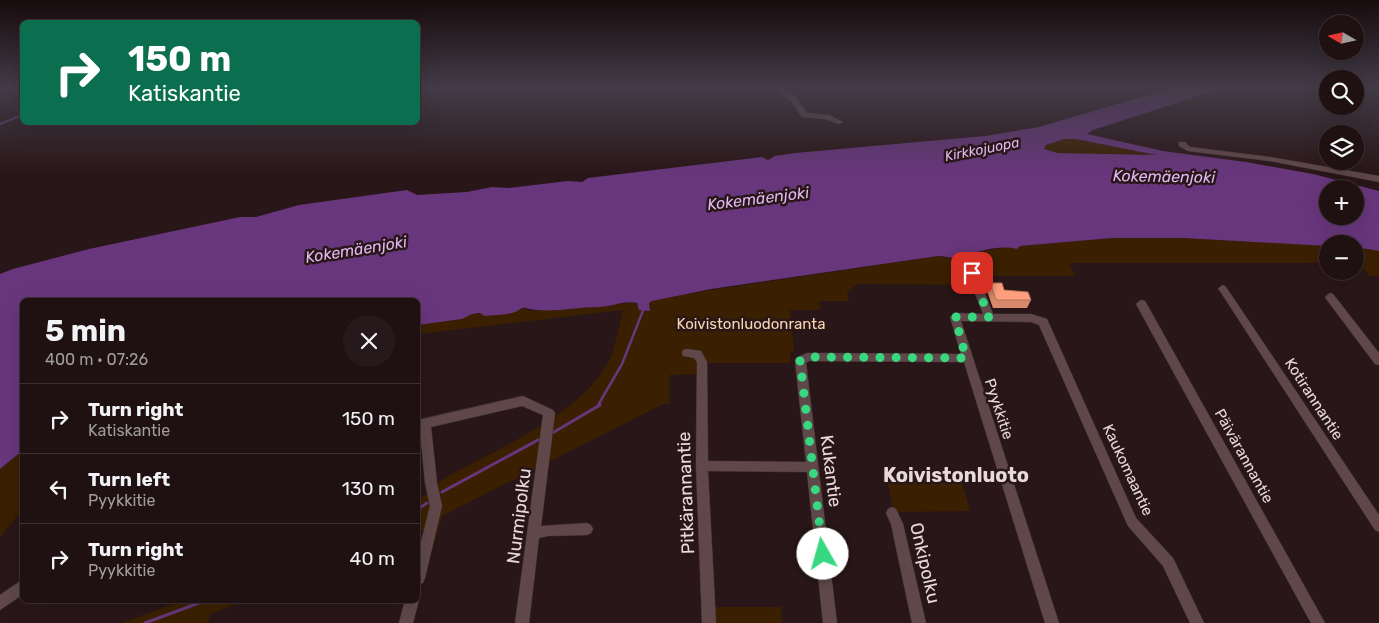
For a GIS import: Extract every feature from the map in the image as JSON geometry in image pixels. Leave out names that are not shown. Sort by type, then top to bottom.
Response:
[{"type":"street","points":[[816,116],[826,117],[839,122]]},
{"type":"street","points":[[1182,144],[1188,149],[1270,159],[1379,179]]},
{"type":"street","points":[[972,273],[989,317]]},
{"type":"street","name":"Kotirannantie","points":[[1223,289],[1379,526]]},
{"type":"street","points":[[1330,297],[1379,361]]},
{"type":"street","name":"Päivärannantie","points":[[1141,304],[1318,623]]},
{"type":"street","name":"Pyykkitie","points":[[1043,322],[1031,318],[955,317],[966,358],[1052,623]]},
{"type":"street","name":"Kaukomaantie","points":[[1043,322],[1132,522],[1168,562],[1197,623]]},
{"type":"street","name":"Pitkärannantie","points":[[687,353],[697,354],[702,362],[702,466],[710,623]]},
{"type":"street","name":"Kukantie","points":[[830,623],[800,361],[807,357],[966,358]]},
{"type":"street","name":"Nurmipolku","points":[[421,424],[523,401],[548,413],[535,533],[522,623]]},
{"type":"street","points":[[420,570],[436,506],[421,424]]},
{"type":"street","points":[[702,466],[813,467]]},
{"type":"street","name":"Onkipolku","points":[[892,512],[897,524],[920,623]]},
{"type":"street","points":[[535,533],[548,530],[587,529]]},
{"type":"street","points":[[0,604],[20,589]]},
{"type":"street","points":[[406,623],[411,603]]},
{"type":"green space","points":[[1064,139],[1076,139],[1157,155],[1056,153],[1044,149],[1046,145]]},
{"type":"green space","points":[[1112,238],[1183,238],[1319,246],[1319,263],[1069,263],[1075,276],[976,276],[967,253],[1010,247],[1017,249],[1020,246]]},
{"type":"green space","points":[[1364,248],[1379,251],[1379,276],[1370,276],[1364,269]]},
{"type":"green space","name":"Koivistonluodonranta","points":[[938,256],[956,259],[962,256],[973,285],[857,284],[847,292],[849,301],[819,301],[820,310],[790,310],[794,352],[790,353],[791,363],[708,363],[707,374],[669,375],[669,404],[663,404],[442,516],[435,541],[422,541],[424,530],[420,532],[420,497],[429,493],[441,480],[535,429],[581,396],[598,378],[610,359],[623,310],[420,334],[420,325],[462,319],[472,314],[503,314],[527,308],[529,311],[587,306],[600,307],[632,302],[650,311],[649,303],[652,301],[686,294]]},
{"type":"green space","points":[[20,453],[20,513],[0,538],[0,469]]},
{"type":"green space","points":[[885,472],[959,472],[970,511],[894,512]]},
{"type":"green space","points":[[176,603],[239,603],[211,614],[207,623],[122,623]]},
{"type":"green space","points":[[713,607],[781,607],[782,623],[713,623]]},
{"type":"water","points":[[1076,116],[1136,116],[1093,130],[1087,134],[1163,151],[1246,162],[1336,180],[1319,180],[1319,225],[1364,225],[1364,187],[1379,191],[1379,251],[1364,248],[1364,235],[1319,235],[1319,246],[1183,238],[1112,238],[1020,246],[1017,249],[1002,247],[958,258],[938,256],[711,289],[652,301],[649,303],[650,311],[639,310],[637,303],[632,302],[604,307],[552,310],[525,308],[508,314],[485,316],[480,313],[472,314],[462,319],[420,325],[420,298],[20,298],[20,453],[0,469],[0,274],[89,249],[240,217],[256,217],[299,205],[407,190],[417,195],[467,192],[492,187],[509,188],[568,181],[582,182],[588,178],[762,157],[768,160],[775,156],[985,136],[1039,127]],"holes":[[[1064,139],[1076,139],[1156,155],[1058,153],[1044,149],[1046,145]]]},
{"type":"building","points":[[990,283],[1002,283],[1004,290],[1028,292],[1031,300],[996,300]]},
{"type":"waterway","points":[[0,124],[19,116]]},
{"type":"waterway","points":[[597,407],[622,364],[644,308]]},
{"type":"waterway","points":[[554,432],[597,407]]},
{"type":"waterway","points":[[442,492],[538,440]]},
{"type":"waterway","points":[[420,508],[427,503]]},
{"type":"waterway","points":[[145,623],[199,603]]},
{"type":"district","name":"Koivistonluoto","points":[[956,475]]},
{"type":"route","points":[[823,554],[800,361],[807,357],[966,358],[955,317],[989,317],[972,273]]},
{"type":"water label","name":"Kirkkojuopa","points":[[982,149]]},
{"type":"water label","name":"Kokemäenjoki","points":[[1164,176]]},
{"type":"water label","name":"Kokemäenjoki","points":[[758,198]]},
{"type":"water label","name":"Kokemäenjoki","points":[[356,249]]}]
